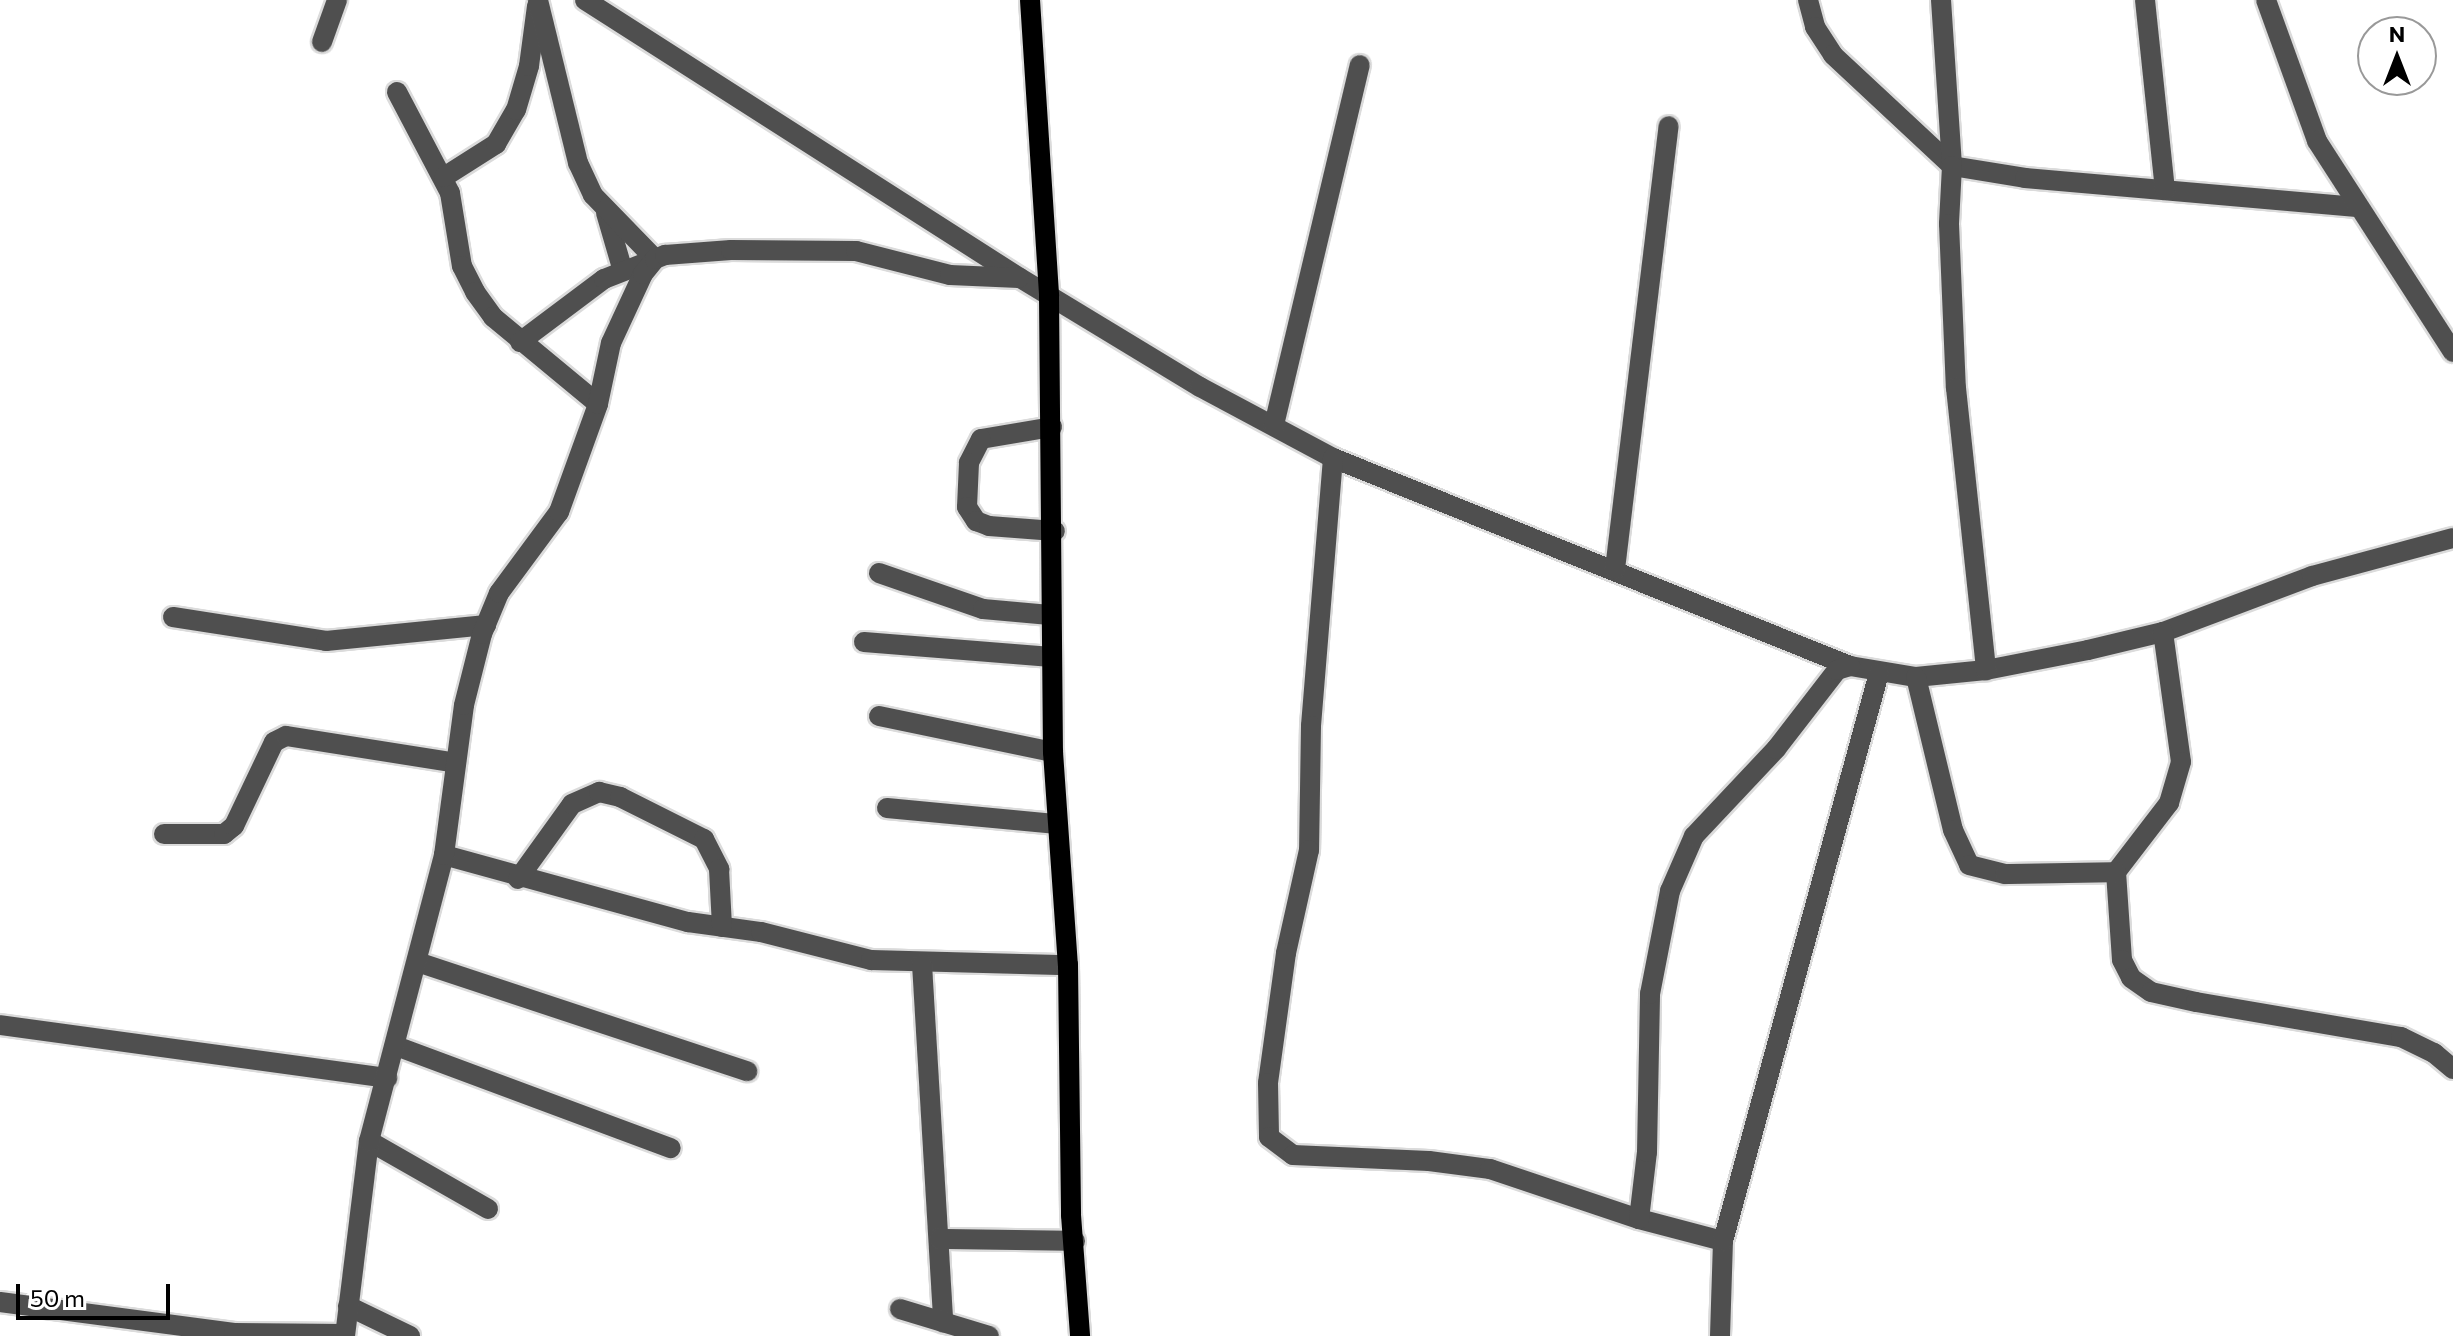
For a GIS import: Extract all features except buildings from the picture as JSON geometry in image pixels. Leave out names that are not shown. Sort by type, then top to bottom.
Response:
[{"type":"main road","points":[[1030,0],[1049,296],[1055,531],[1050,615],[1053,752],[1068,965],[1080,1336]]},
{"type":"street","points":[[322,42],[337,0]]},
{"type":"street","points":[[444,177],[496,144],[516,110],[529,66],[538,0]]},
{"type":"street","points":[[538,0],[578,163],[604,208],[623,271]]},
{"type":"street","points":[[585,0],[1049,296],[1200,387],[1333,458],[1850,666],[1916,677],[1986,670],[2163,632],[2312,576],[2453,538]]},
{"type":"street","points":[[1808,0],[1815,27],[1833,55],[1952,166],[2165,190],[2357,207]]},
{"type":"street","points":[[1941,0],[1952,166],[1949,224],[1956,388],[1986,670]]},
{"type":"street","points":[[2145,0],[2165,190]]},
{"type":"street","points":[[2266,0],[2317,141],[2453,352]]},
{"type":"street","points":[[1274,425],[1360,65]]},
{"type":"street","points":[[397,92],[444,177],[462,266],[493,317],[598,404]]},
{"type":"street","points":[[1615,569],[1669,126]]},
{"type":"street","points":[[604,208],[642,240],[655,259]]},
{"type":"street","points":[[520,342],[583,292],[623,271],[655,259],[731,250],[856,251],[950,275],[1020,278]]},
{"type":"street","points":[[0,1302],[234,1333],[345,1335],[369,1141],[444,855],[464,705],[486,625],[499,593],[559,512],[598,404],[611,343],[627,300],[655,259]]},
{"type":"street","points":[[1052,427],[981,439],[969,463],[967,507],[976,521],[989,526],[1055,531]]},
{"type":"street","points":[[1333,458],[1311,726],[1309,850],[1286,953],[1268,1083],[1269,1137],[1293,1155],[1429,1161],[1490,1169],[1639,1219],[1723,1241]]},
{"type":"street","points":[[879,573],[983,609],[1050,615]]},
{"type":"street","points":[[173,617],[326,641],[486,625]]},
{"type":"street","points":[[2163,632],[2181,762],[2169,803],[2116,872],[2122,960],[2139,986],[2196,1002],[2401,1037],[2434,1053],[2453,1069]]},
{"type":"street","points":[[864,642],[1051,657]]},
{"type":"street","points":[[1639,1219],[1647,1152],[1650,994],[1670,891],[1694,836],[1776,749],[1837,670],[1850,666]]},
{"type":"street","points":[[1720,1336],[1723,1241],[1879,673]]},
{"type":"street","points":[[1916,677],[1953,830],[1969,865],[2005,874],[2116,872]]},
{"type":"street","points":[[879,716],[1053,752]]},
{"type":"street","points":[[164,834],[224,834],[234,826],[274,742],[286,736],[456,763]]},
{"type":"street","points":[[518,879],[572,804],[599,792],[620,797],[704,839],[719,869],[722,927]]},
{"type":"street","points":[[887,808],[1057,824]]},
{"type":"street","points":[[444,855],[518,879],[871,960],[922,964],[1068,965]]},
{"type":"street","points":[[417,962],[747,1071]]},
{"type":"street","points":[[922,964],[943,1322]]},
{"type":"street","points":[[0,1025],[387,1078]]},
{"type":"street","points":[[396,1046],[671,1148]]},
{"type":"street","points":[[369,1141],[488,1209]]},
{"type":"street","points":[[939,1239],[1075,1241]]},
{"type":"street","points":[[348,1306],[410,1336]]},
{"type":"street","points":[[900,1309],[989,1336]]}]
